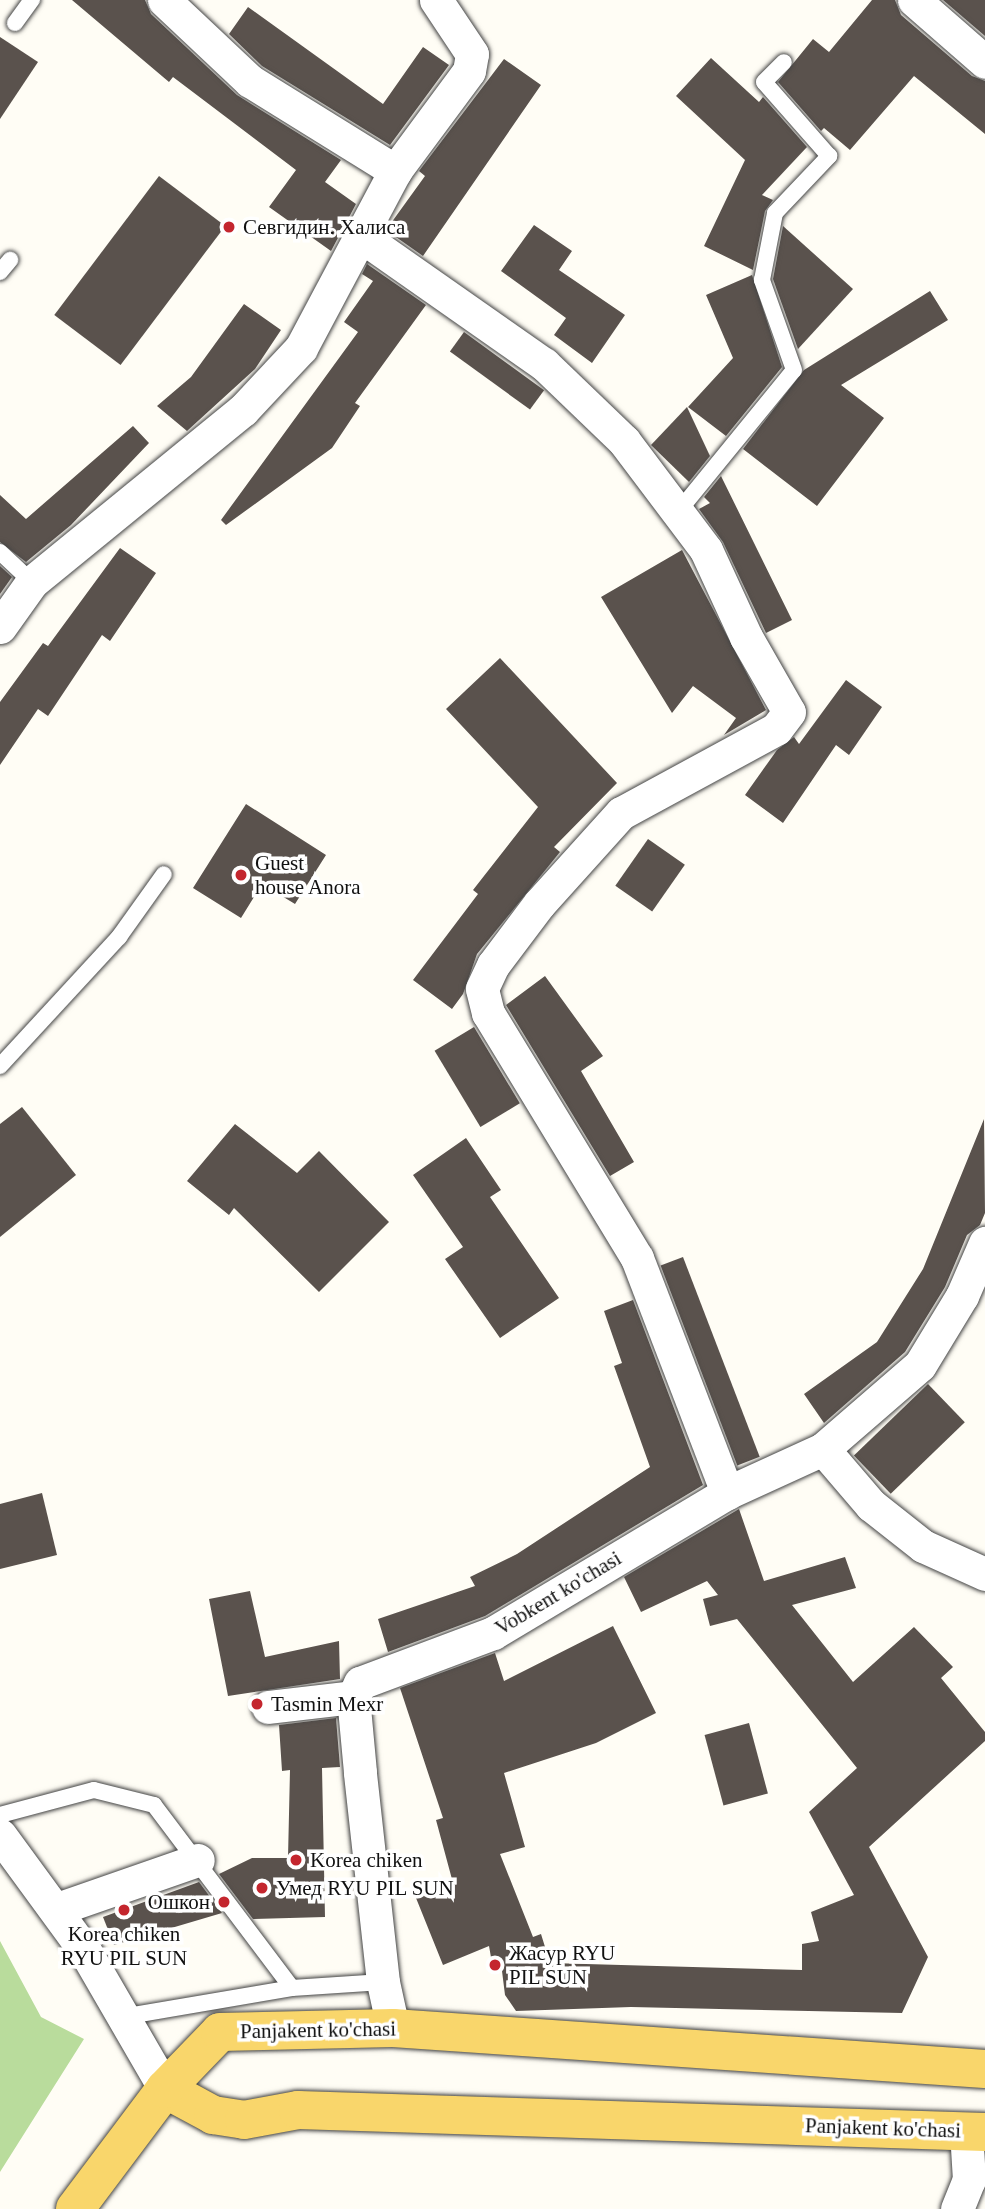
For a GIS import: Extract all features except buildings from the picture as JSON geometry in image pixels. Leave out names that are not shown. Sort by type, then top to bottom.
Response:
[{"type":"main road","name":"Panjakent ko'chasi","points":[[976,2132],[298,2110],[244,2120],[213,2115],[165,2089],[220,2032],[393,2028],[985,2069]]},
{"type":"main road","points":[[75,2209],[165,2089]]},
{"type":"street","points":[[164,0],[250,81],[395,171]]},
{"type":"street","points":[[0,627],[32,582],[260,393],[301,348],[358,234],[395,171],[469,71],[472,54],[436,0]]},
{"type":"street","points":[[914,0],[985,62]]},
{"type":"street","points":[[358,234],[544,364],[624,441],[706,550],[746,637],[789,712],[775,729],[621,813],[539,904],[493,965],[482,989],[488,1013],[637,1258],[727,1493]]},
{"type":"street","name":"Vobkent ko'chasi","points":[[353,1697],[360,1683],[493,1633],[727,1493],[823,1448],[920,1365],[962,1296],[985,1243]]},
{"type":"street","points":[[823,1448],[871,1505],[923,1546],[985,1574]]},
{"type":"street","points":[[268,1707],[353,1697],[383,1982],[393,2028]]},
{"type":"street","points":[[0,1835],[57,1909],[165,2089]]},
{"type":"street","points":[[57,1909],[198,1860]]},
{"type":"street","points":[[957,2209],[969,2179],[976,2132]]},
{"type":"lane","points":[[15,23],[32,0]]},
{"type":"lane","points":[[678,512],[793,370],[762,280],[775,213],[829,156],[764,82],[784,62]]},
{"type":"lane","points":[[0,552],[32,582]]},
{"type":"lane","points":[[0,1066],[119,937],[164,874]]},
{"type":"lane","points":[[0,1815],[94,1790],[154,1805],[292,1988]]},
{"type":"lane","points":[[122,2017],[292,1988],[383,1982]]},
{"type":"green space","points":[[0,1941],[41,2017],[84,2039],[0,2172]]},
{"type":"place","name":"Севгидин. Халиса","points":[[229,227]]},
{"type":"place","name":"Guest house Anora","points":[[241,875]]},
{"type":"place","name":"Tasmin Mexr","points":[[257,1704]]},
{"type":"place","name":"Korea chiken","points":[[296,1860]]},
{"type":"place","name":"Умед RYU PIL SUN","points":[[262,1888]]},
{"type":"place","name":"Ошкон","points":[[224,1902]]},
{"type":"place","name":"Korea chiken RYU PIL SUN","points":[[124,1910]]},
{"type":"place","name":"Жасур RYU PIL SUN","points":[[495,1965]]}]
